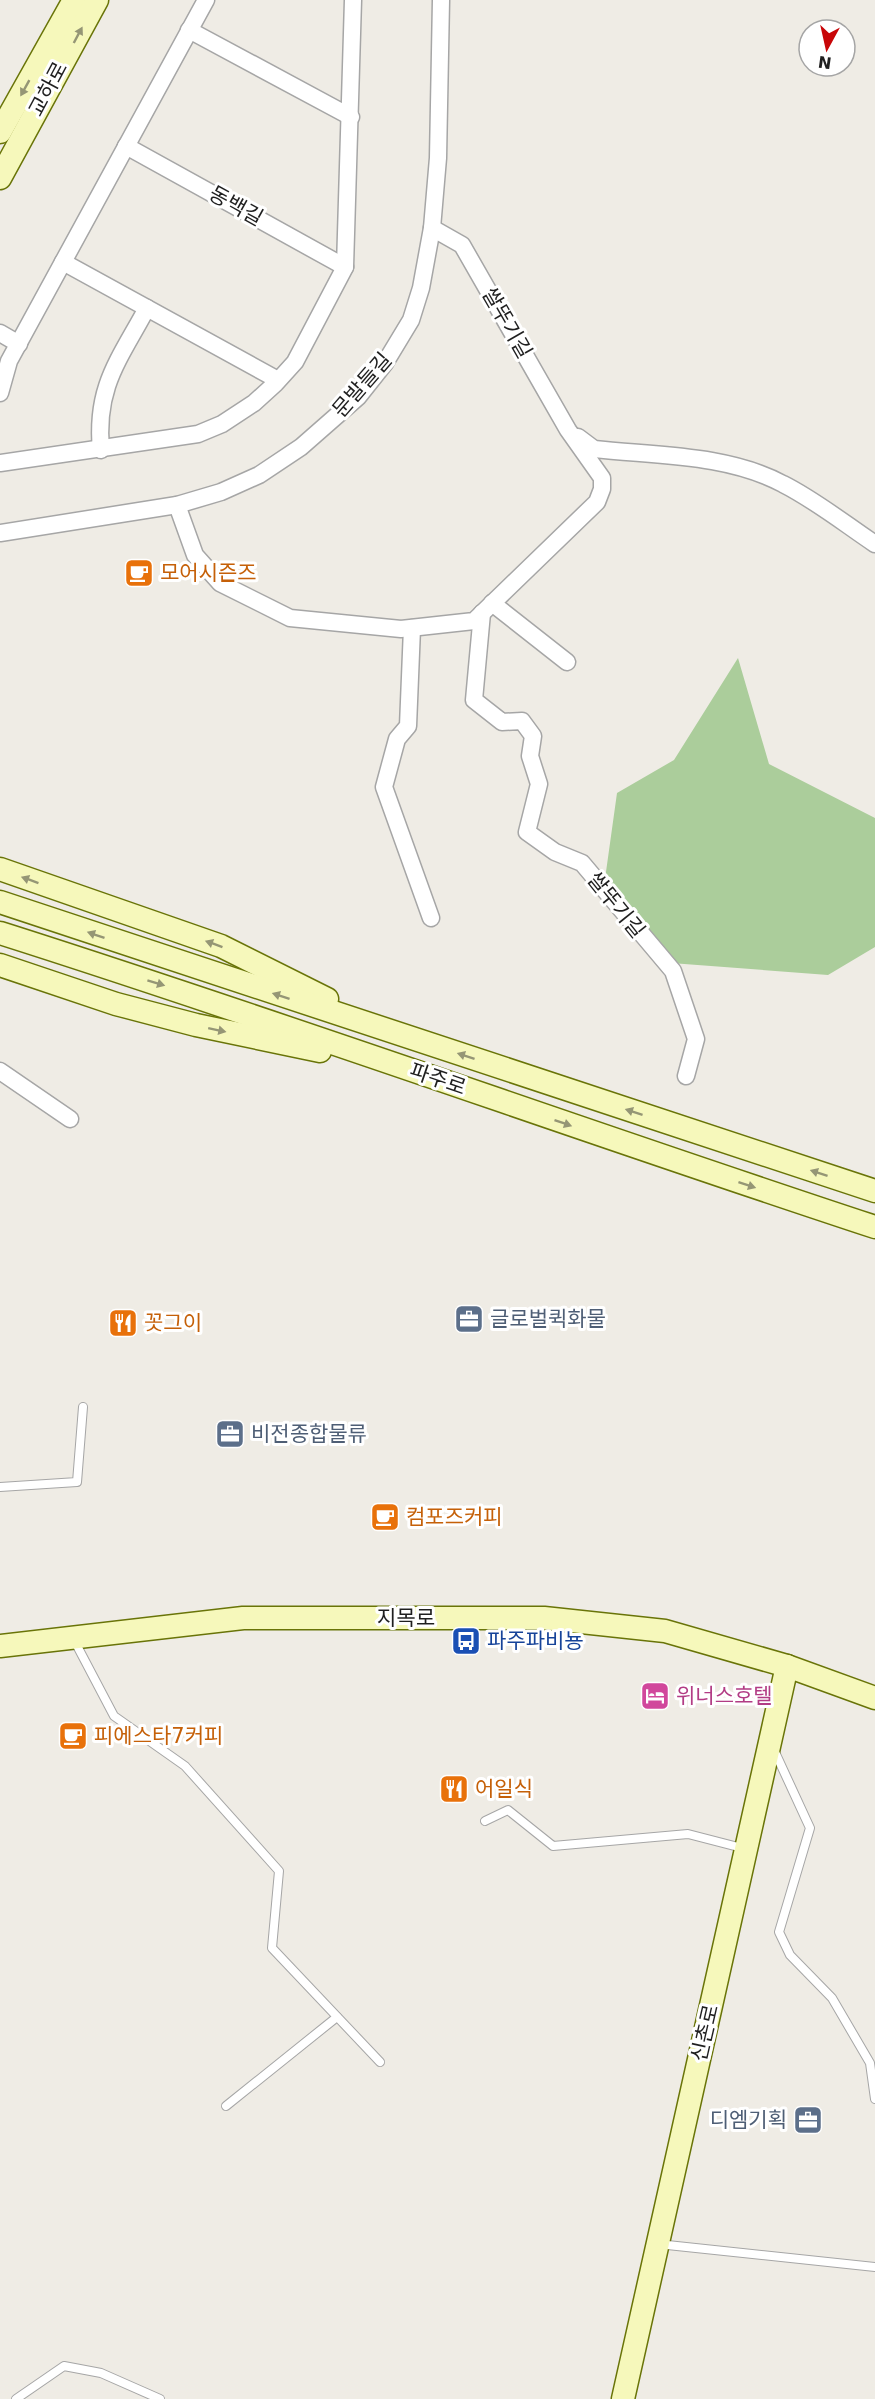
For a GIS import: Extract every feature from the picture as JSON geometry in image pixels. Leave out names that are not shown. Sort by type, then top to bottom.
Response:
[{"type":"main road","name":"교하로","points":[[0,132],[74,0]]},
{"type":"main road","name":"교하로","points":[[0,178],[97,0]]},
{"type":"main road","points":[[0,869],[220,946],[398,1034]]},
{"type":"main road","name":"파주로","points":[[0,902],[875,1191]]},
{"type":"main road","name":"파주로","points":[[0,933],[199,996],[507,1104],[875,1227]]},
{"type":"main road","points":[[0,965],[116,1004],[196,1025],[407,1069]]},
{"type":"main road","name":"지목로","points":[[0,1646],[243,1618],[544,1618],[665,1630],[787,1666],[875,1698]]},
{"type":"main road","name":"신촌로","points":[[623,2399],[787,1666]]},
{"type":"street","points":[[0,393],[9,361],[206,0]]},
{"type":"street","points":[[0,464],[169,440],[206,431],[222,424],[254,403],[295,362],[345,267],[354,0]]},
{"type":"street","name":"문발들길","points":[[0,533],[177,505],[221,492],[258,475],[301,447],[358,397],[385,363],[411,321],[421,288],[432,228],[438,158],[441,0]]},
{"type":"street","points":[[189,30],[351,117]]},
{"type":"street","name":"동백길","points":[[126,146],[345,267]]},
{"type":"street","name":"쌀뚜기길","points":[[177,505],[195,555],[220,583],[290,618],[412,628],[474,621],[597,502],[602,489],[602,478],[568,430],[462,245],[432,228]]},
{"type":"street","points":[[63,262],[278,380]]},
{"type":"street","points":[[101,450],[99,425],[101,402],[109,377],[147,308]]},
{"type":"street","points":[[0,333],[19,344]]},
{"type":"street","name":"쌀뚜기길","points":[[568,430],[594,449],[721,463],[749,470],[783,483],[875,544]]},
{"type":"street","points":[[487,608],[567,662]]},
{"type":"street","name":"쌀뚜기길","points":[[487,608],[474,700],[502,722],[522,721],[533,736],[530,756],[539,784],[527,832],[555,852],[582,863],[673,971],[696,1039],[686,1076]]},
{"type":"street","points":[[412,628],[408,726],[397,739],[384,787],[430,918]]},
{"type":"street","points":[[0,1071],[70,1119]]},
{"type":"lane","points":[[0,1487],[77,1482],[83,1407]]},
{"type":"lane","points":[[72,1637],[114,1716],[186,1766],[279,1871],[272,1948],[380,2062]]},
{"type":"lane","points":[[770,1743],[810,1828],[779,1932],[790,1955],[832,1998],[870,2063],[875,2099]]},
{"type":"lane","points":[[485,1821],[508,1810],[553,1846],[688,1834],[746,1849]]},
{"type":"lane","points":[[226,2106],[337,2017]]},
{"type":"lane","points":[[658,2244],[875,2267]]},
{"type":"lane","points":[[16,2399],[64,2366],[101,2373],[160,2399]]},
{"type":"green space","points":[[738,658],[769,764],[875,818],[875,947],[828,975],[671,963],[605,879],[617,793],[674,760]]},
{"type":"place","name":"모어시즌즈","points":[[139,573]]},
{"type":"place","name":"글로벌퀵화물","points":[[469,1319]]},
{"type":"place","name":"꼿그이","points":[[123,1323]]},
{"type":"place","name":"비전종합물류","points":[[230,1434]]},
{"type":"place","name":"컴포즈커피","points":[[385,1517]]},
{"type":"place","name":"파주파비뇽","points":[[466,1641]]},
{"type":"place","name":"위너스호텔","points":[[655,1696]]},
{"type":"place","name":"피에스타7커피","points":[[73,1736]]},
{"type":"place","name":"어일식","points":[[454,1789]]},
{"type":"place","name":"디엠기획","points":[[808,2120]]}]
